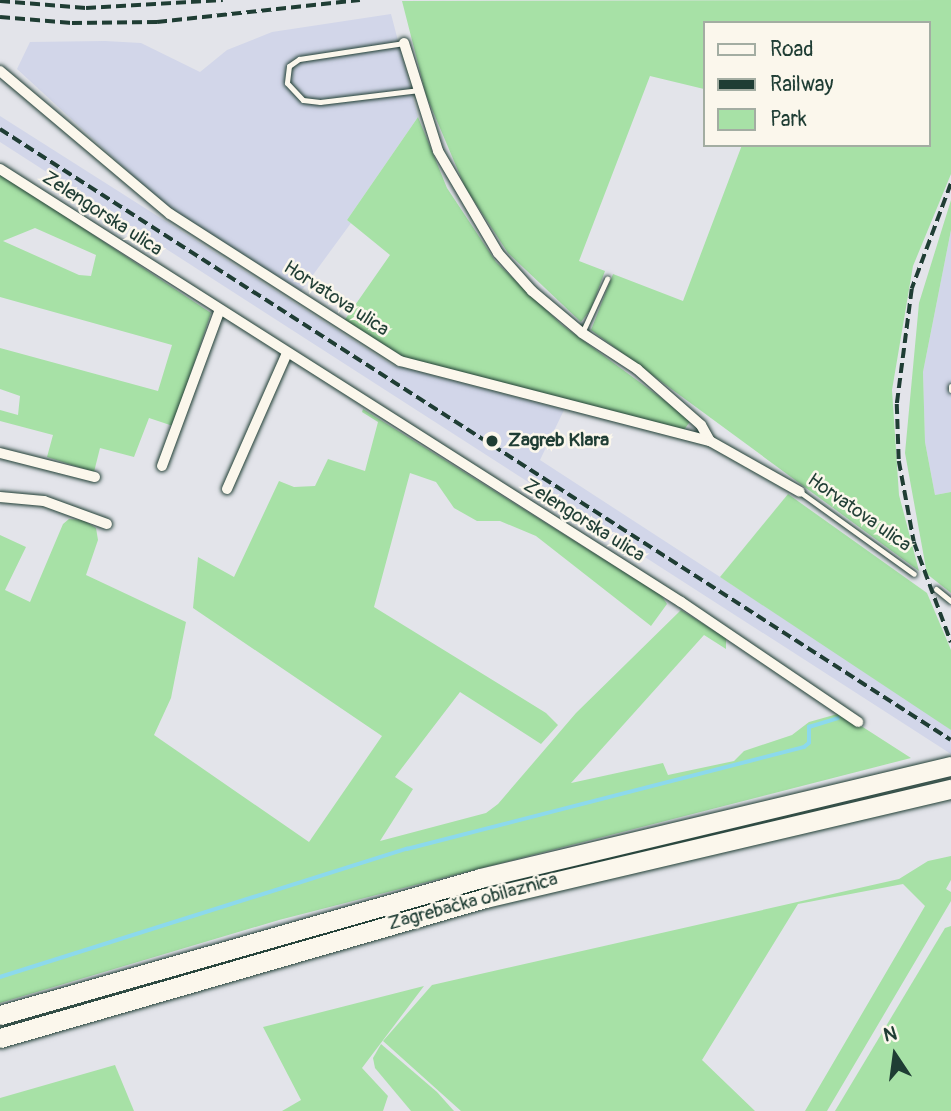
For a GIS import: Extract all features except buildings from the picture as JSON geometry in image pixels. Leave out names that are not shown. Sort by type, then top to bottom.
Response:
[{"type":"highway","name":"Zagrebačka obilaznica","points":[[0,1015],[454,885],[951,766]]},
{"type":"highway","name":"Zagrebačka obilaznica","points":[[0,1038],[485,898],[951,789]]},
{"type":"street","name":"Horvatova ulica","points":[[404,43],[438,151],[468,208],[498,253],[532,291],[582,333],[638,369],[701,425],[710,441]]},
{"type":"street","name":"Horvatova ulica","points":[[0,71],[170,214],[400,361],[710,441],[800,492]]},
{"type":"street","name":"Zelengorska ulica","points":[[0,169],[286,355],[681,602],[858,722]]},
{"type":"street","points":[[162,466],[219,312]]},
{"type":"street","points":[[228,489],[286,355]]},
{"type":"street","points":[[0,453],[95,477]]},
{"type":"street","points":[[0,497],[44,501],[107,524]]},
{"type":"lane","points":[[404,43],[299,59],[289,66],[287,83],[303,100],[320,102],[419,90]]},
{"type":"lane","points":[[582,333],[607,279]]},
{"type":"lane","name":"Horvatova ulica","points":[[800,492],[914,574]]},
{"type":"lane","points":[[936,589],[951,601]]},
{"type":"shaded area","points":[[391,14],[418,117],[347,220],[351,223],[299,294],[169,209],[17,69],[30,42],[105,41],[141,43],[200,72],[227,50],[272,32]]},
{"type":"shaded area","points":[[0,116],[392,365],[564,410],[540,460],[937,718],[951,730],[951,754],[0,142]]},
{"type":"shaded area","points":[[951,230],[951,492],[935,495],[925,442],[923,372]]},
{"type":"green space","points":[[951,0],[951,174],[913,266],[892,390],[899,495],[919,571],[591,330],[613,274],[683,301],[741,147],[930,147],[930,21],[702,21],[702,89],[650,76],[579,261],[605,271],[591,309],[581,322],[508,253],[465,187],[426,95],[402,1]]},
{"type":"green space","points":[[418,117],[447,188],[496,262],[562,325],[691,420],[684,430],[407,359],[344,321],[390,255],[347,220]]},
{"type":"green space","points":[[0,173],[211,313],[173,426],[149,418],[134,457],[100,448],[94,472],[47,457],[53,435],[0,421],[0,410],[18,415],[20,396],[0,389],[0,348],[158,391],[172,345],[0,297]],"holes":[[[35,228],[96,255],[91,276],[79,275],[3,241]]]},
{"type":"green space","points":[[951,200],[951,230],[923,372],[925,442],[935,495],[951,492],[951,593],[927,574],[905,453],[919,303]]},
{"type":"green space","points":[[363,409],[661,595],[667,604],[651,626],[536,536],[500,521],[477,521],[454,508],[436,482],[410,473],[374,607],[546,713],[558,725],[541,744],[460,692],[395,777],[413,789],[380,841],[486,813],[498,804],[576,713],[681,610],[726,638],[726,649],[704,635],[571,783],[663,763],[668,775],[734,761],[744,751],[792,735],[809,722],[841,713],[911,758],[279,920],[0,1003],[0,535],[26,547],[5,590],[30,602],[63,524],[69,519],[83,520],[96,528],[98,540],[86,575],[186,622],[171,698],[154,735],[309,842],[382,736],[193,608],[198,557],[234,577],[279,481],[294,487],[315,486],[328,459],[365,471],[378,422],[362,412]]},
{"type":"green space","points":[[788,494],[927,593],[951,650],[951,730],[720,577]]},
{"type":"green space","points":[[951,856],[951,880],[946,889],[951,892],[951,901],[827,1111],[805,1111],[925,906],[903,884],[798,904],[702,1060],[755,1111],[461,1111],[383,1041],[432,985],[899,879],[928,861]]},
{"type":"green space","points":[[951,926],[951,1111],[835,1111],[945,928]]},
{"type":"green space","points":[[424,986],[362,1068],[388,1096],[383,1111],[282,1111],[301,1100],[263,1027]]},
{"type":"green space","points":[[381,1044],[437,1092],[454,1111],[411,1111],[375,1068],[373,1058]]},
{"type":"green space","points":[[115,1065],[134,1111],[0,1111],[0,1098]]},
{"type":"waterway","points":[[0,977],[407,849],[804,747],[809,743],[809,727],[838,718]]},
{"type":"railway","points":[[0,1],[86,8],[223,0]]},
{"type":"railway","points":[[0,17],[72,23],[157,22],[360,0]]},
{"type":"railway","points":[[0,129],[951,740]]},
{"type":"railway","points":[[951,184],[912,289],[897,404],[899,461],[914,542],[951,642]]},
{"type":"place","name":"Zagreb Klara","points":[[492,441]]}]
